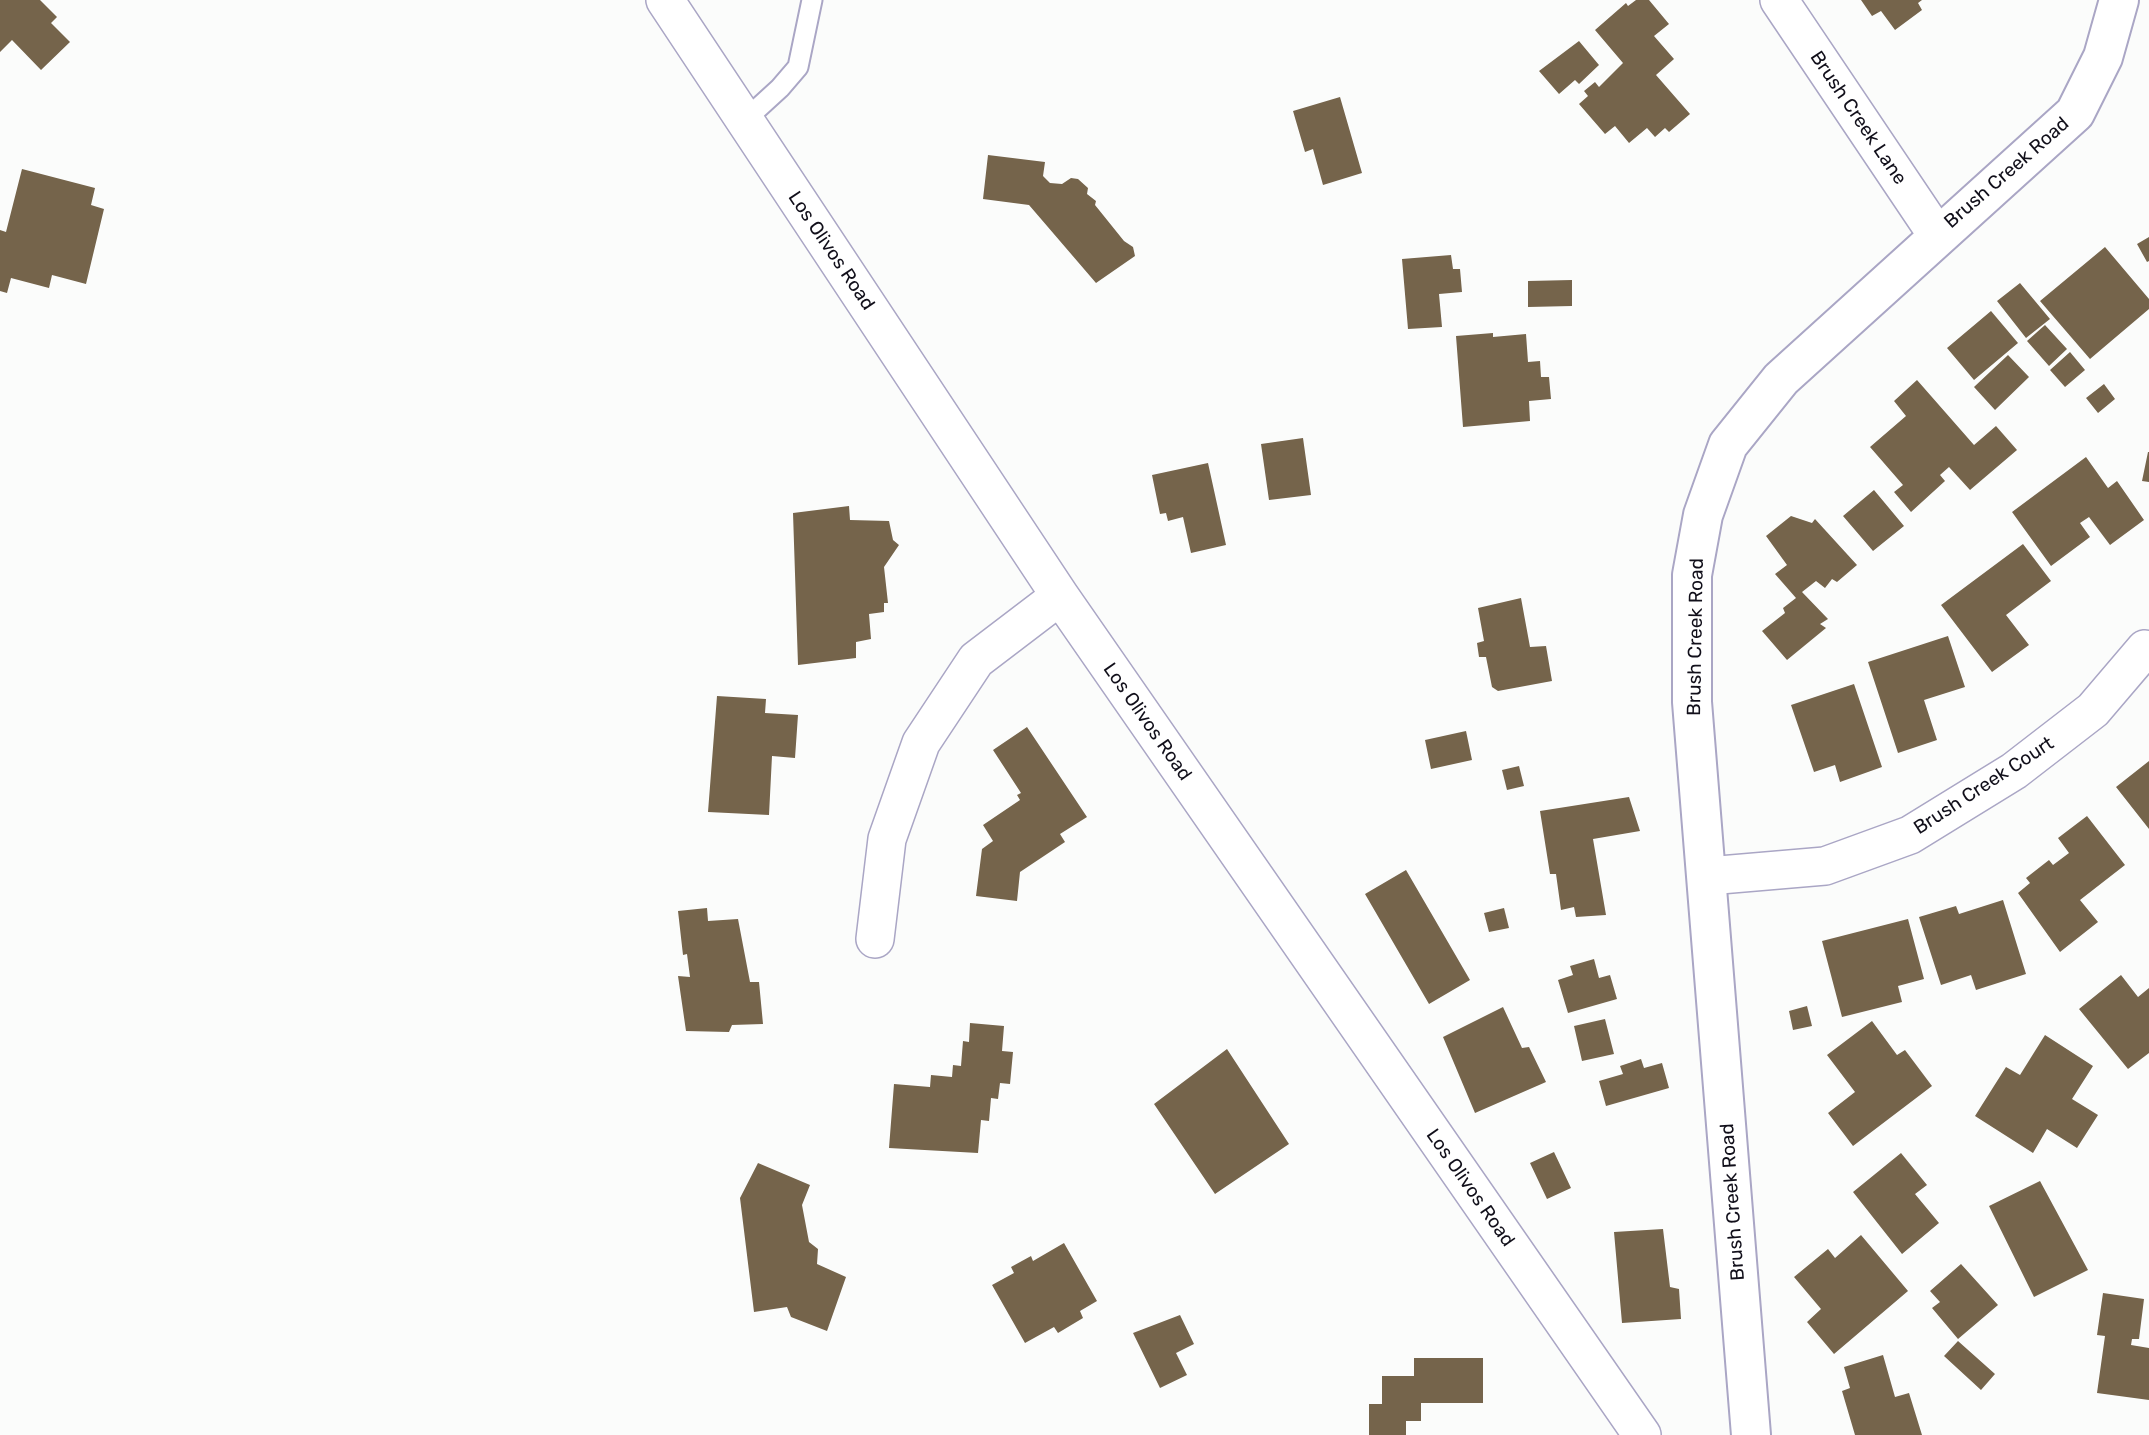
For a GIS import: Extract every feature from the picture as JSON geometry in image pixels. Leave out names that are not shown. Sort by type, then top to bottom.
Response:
[{"type":"street","name":"Los Olivos Road","points":[[665,0],[1060,596],[1642,1435]]},
{"type":"street","name":"Brush Creek Lane","points":[[1779,0],[1937,235]]},
{"type":"street","name":"Brush Creek Road","points":[[1751,1435],[1692,702],[1692,575],[1703,515],[1714,477],[1728,445],[1781,379],[1937,235],[2076,113],[2103,57],[2119,0]]},
{"type":"street","points":[[875,939],[887,839],[921,743],[976,660],[1060,596]]},
{"type":"street","name":"Brush Creek Court","points":[[1708,876],[1825,866],[1910,835],[2014,771],[2093,710],[2147,650]]},
{"type":"lane","points":[[745,121],[798,67],[812,0]]},
{"type":"building","points":[[0,0],[40,0],[57,17],[51,23],[70,42],[41,70],[12,40],[0,52]]},
{"type":"building","points":[[1636,0],[1649,0],[1669,24],[1654,36],[1674,59],[1656,75],[1690,114],[1669,132],[1665,128],[1655,137],[1647,128],[1629,143],[1615,126],[1605,134],[1579,104],[1588,96],[1584,91],[1595,82],[1599,87],[1623,63],[1595,30],[1626,3],[1628,6]]},
{"type":"building","points":[[1861,0],[1922,0],[1918,3],[1922,10],[1895,30],[1881,11],[1872,16]]},
{"type":"building","points":[[1579,41],[1599,65],[1579,84],[1575,80],[1559,94],[1539,71]]},
{"type":"building","points":[[1340,97],[1362,173],[1323,185],[1313,149],[1305,152],[1293,111]]},
{"type":"building","points":[[988,155],[1045,162],[1043,176],[1050,183],[1062,184],[1071,178],[1078,179],[1088,188],[1087,194],[1096,201],[1095,205],[1124,241],[1133,247],[1135,256],[1096,283],[1029,205],[983,199]]},
{"type":"building","points":[[22,169],[95,188],[91,205],[104,209],[86,284],[52,275],[49,288],[11,278],[7,293],[0,291],[0,230],[6,232]]},
{"type":"building","points":[[2149,237],[2149,261],[2147,262],[2137,244]]},
{"type":"building","points":[[2105,247],[2149,299],[2149,309],[2090,359],[2040,301]]},
{"type":"building","points":[[1451,255],[1453,269],[1460,269],[1462,292],[1439,294],[1442,327],[1408,329],[1402,259]]},
{"type":"building","points":[[1572,280],[1572,306],[1528,307],[1528,281]]},
{"type":"building","points":[[2020,283],[2050,319],[2026,338],[1997,301]]},
{"type":"building","points":[[1991,311],[2018,343],[1974,380],[1947,348]]},
{"type":"building","points":[[2045,325],[2067,349],[2049,366],[2027,341]]},
{"type":"building","points":[[1493,333],[1493,337],[1526,334],[1528,362],[1540,361],[1541,377],[1549,377],[1551,399],[1529,401],[1530,421],[1463,427],[1456,336]]},
{"type":"building","points":[[2070,352],[2085,370],[2065,387],[2050,370]]},
{"type":"building","points":[[2008,355],[2029,377],[1995,410],[1974,387]]},
{"type":"building","points":[[1917,380],[1974,445],[1996,426],[2017,450],[1970,490],[1949,467],[1940,475],[1945,481],[1911,512],[1894,492],[1903,485],[1870,447],[1906,416],[1894,401]]},
{"type":"building","points":[[2104,384],[2115,399],[2098,413],[2086,398]]},
{"type":"building","points":[[1303,438],[1311,495],[1269,500],[1261,444]]},
{"type":"building","points":[[2149,452],[2149,482],[2142,481]]},
{"type":"building","points":[[2086,457],[2108,488],[2117,481],[2144,520],[2110,545],[2089,517],[2080,523],[2090,537],[2051,566],[2012,512]]},
{"type":"building","points":[[1208,463],[1226,545],[1191,553],[1183,517],[1168,521],[1166,513],[1160,514],[1152,475]]},
{"type":"building","points":[[1874,490],[1904,526],[1873,551],[1843,516]]},
{"type":"building","points":[[849,506],[850,520],[889,521],[893,540],[899,545],[884,567],[888,603],[884,603],[884,612],[869,614],[871,639],[856,642],[856,658],[798,665],[793,513]]},
{"type":"building","points":[[1791,516],[1812,523],[1815,519],[1857,565],[1837,582],[1832,579],[1825,588],[1816,581],[1802,592],[1828,619],[1820,624],[1826,628],[1787,660],[1762,631],[1785,613],[1783,608],[1796,598],[1775,574],[1787,565],[1766,536]]},
{"type":"building","points":[[2023,544],[2051,581],[2006,615],[2029,645],[1992,672],[1941,605]]},
{"type":"building","points":[[1521,598],[1530,647],[1546,646],[1552,681],[1498,691],[1492,687],[1486,657],[1479,657],[1477,643],[1484,641],[1478,608]]},
{"type":"building","points":[[1948,636],[1965,687],[1924,700],[1937,740],[1898,753],[1868,662]]},
{"type":"building","points":[[1854,684],[1882,767],[1840,782],[1835,765],[1814,772],[1791,705]]},
{"type":"building","points":[[717,696],[766,699],[765,713],[798,715],[795,758],[772,756],[769,815],[708,812]]},
{"type":"building","points":[[1027,727],[1087,817],[1060,834],[1065,842],[1020,872],[1017,901],[976,896],[982,849],[993,841],[983,825],[1020,800],[1017,795],[1021,793],[993,750]]},
{"type":"building","points":[[1466,731],[1472,760],[1431,769],[1425,740]]},
{"type":"building","points":[[2149,761],[2149,829],[2116,787]]},
{"type":"building","points":[[1519,766],[1524,786],[1507,790],[1502,770]]},
{"type":"building","points":[[1629,797],[1640,831],[1593,839],[1606,915],[1576,917],[1574,907],[1561,910],[1556,874],[1550,874],[1540,811]]},
{"type":"building","points":[[2087,816],[2125,865],[2080,900],[2098,922],[2060,952],[2018,893],[2030,883],[2026,878],[2049,860],[2053,865],[2069,853],[2058,838]]},
{"type":"building","points":[[1406,870],[1470,980],[1429,1004],[1365,894]]},
{"type":"building","points":[[2003,900],[2026,974],[1976,990],[1971,975],[1941,985],[1919,917],[1956,906],[1959,914]]},
{"type":"building","points":[[707,908],[708,921],[738,919],[750,982],[759,982],[763,1024],[732,1025],[729,1032],[686,1031],[678,976],[690,977],[687,954],[683,955],[678,911]]},
{"type":"building","points":[[1504,908],[1509,928],[1489,932],[1484,913]]},
{"type":"building","points":[[1908,919],[1924,979],[1898,986],[1902,1002],[1842,1017],[1822,941]]},
{"type":"building","points":[[1594,959],[1599,978],[1610,975],[1617,999],[1568,1013],[1558,980],[1573,975],[1570,966]]},
{"type":"building","points":[[2121,975],[2138,997],[2149,988],[2149,1053],[2128,1069],[2079,1009]]},
{"type":"building","points":[[1807,1006],[1812,1026],[1793,1030],[1789,1011]]},
{"type":"building","points":[[1503,1007],[1522,1048],[1529,1047],[1546,1082],[1475,1113],[1443,1037]]},
{"type":"building","points":[[1605,1019],[1614,1054],[1582,1061],[1574,1026]]},
{"type":"building","points":[[1872,1021],[1897,1055],[1905,1050],[1932,1086],[1853,1146],[1828,1113],[1855,1092],[1827,1055]]},
{"type":"building","points":[[970,1023],[1004,1026],[1002,1051],[1013,1052],[1010,1084],[1000,1083],[998,1099],[991,1098],[989,1121],[981,1120],[978,1153],[889,1148],[894,1084],[930,1087],[931,1075],[952,1077],[953,1065],[961,1066],[963,1041],[969,1042]]},
{"type":"building","points":[[2045,1035],[2093,1066],[2072,1099],[2098,1115],[2077,1148],[2047,1129],[2033,1153],[1975,1116],[2006,1067],[2020,1075]]},
{"type":"building","points":[[1227,1049],[1289,1144],[1215,1194],[1154,1104]]},
{"type":"building","points":[[1641,1059],[1644,1068],[1662,1063],[1669,1088],[1606,1106],[1599,1081],[1623,1074],[1620,1066]]},
{"type":"building","points":[[1554,1152],[1571,1188],[1547,1199],[1530,1163]]},
{"type":"building","points":[[1901,1153],[1927,1185],[1915,1194],[1939,1223],[1902,1254],[1853,1192]]},
{"type":"building","points":[[758,1163],[810,1185],[802,1205],[809,1242],[818,1249],[817,1264],[846,1277],[827,1331],[791,1317],[787,1307],[754,1312],[740,1198]]},
{"type":"building","points":[[2040,1181],[2088,1270],[2034,1297],[1989,1206]]},
{"type":"building","points":[[1663,1229],[1670,1287],[1679,1289],[1681,1319],[1622,1323],[1614,1232]]},
{"type":"building","points":[[1861,1235],[1908,1291],[1834,1354],[1807,1322],[1821,1309],[1794,1277],[1828,1249],[1835,1258]]},
{"type":"building","points":[[1064,1243],[1097,1301],[1080,1311],[1083,1318],[1058,1333],[1054,1327],[1025,1343],[992,1285],[1014,1273],[1011,1267],[1031,1256],[1033,1261]]},
{"type":"building","points":[[1961,1264],[1998,1305],[1958,1339],[1932,1308],[1940,1302],[1930,1291]]},
{"type":"building","points":[[2103,1293],[2144,1299],[2139,1339],[2132,1339],[2131,1345],[2149,1348],[2149,1400],[2097,1393],[2105,1336],[2097,1335]]},
{"type":"building","points":[[1180,1315],[1194,1344],[1176,1353],[1187,1375],[1160,1388],[1133,1333]]},
{"type":"building","points":[[1958,1341],[1995,1374],[1981,1390],[1944,1356]]},
{"type":"building","points":[[1883,1355],[1895,1397],[1909,1393],[1922,1435],[1855,1435],[1842,1391],[1850,1388],[1844,1367]]},
{"type":"building","points":[[1414,1358],[1483,1358],[1483,1403],[1421,1403],[1421,1421],[1406,1421],[1406,1435],[1369,1435],[1369,1404],[1382,1404],[1382,1376],[1414,1376]]}]
